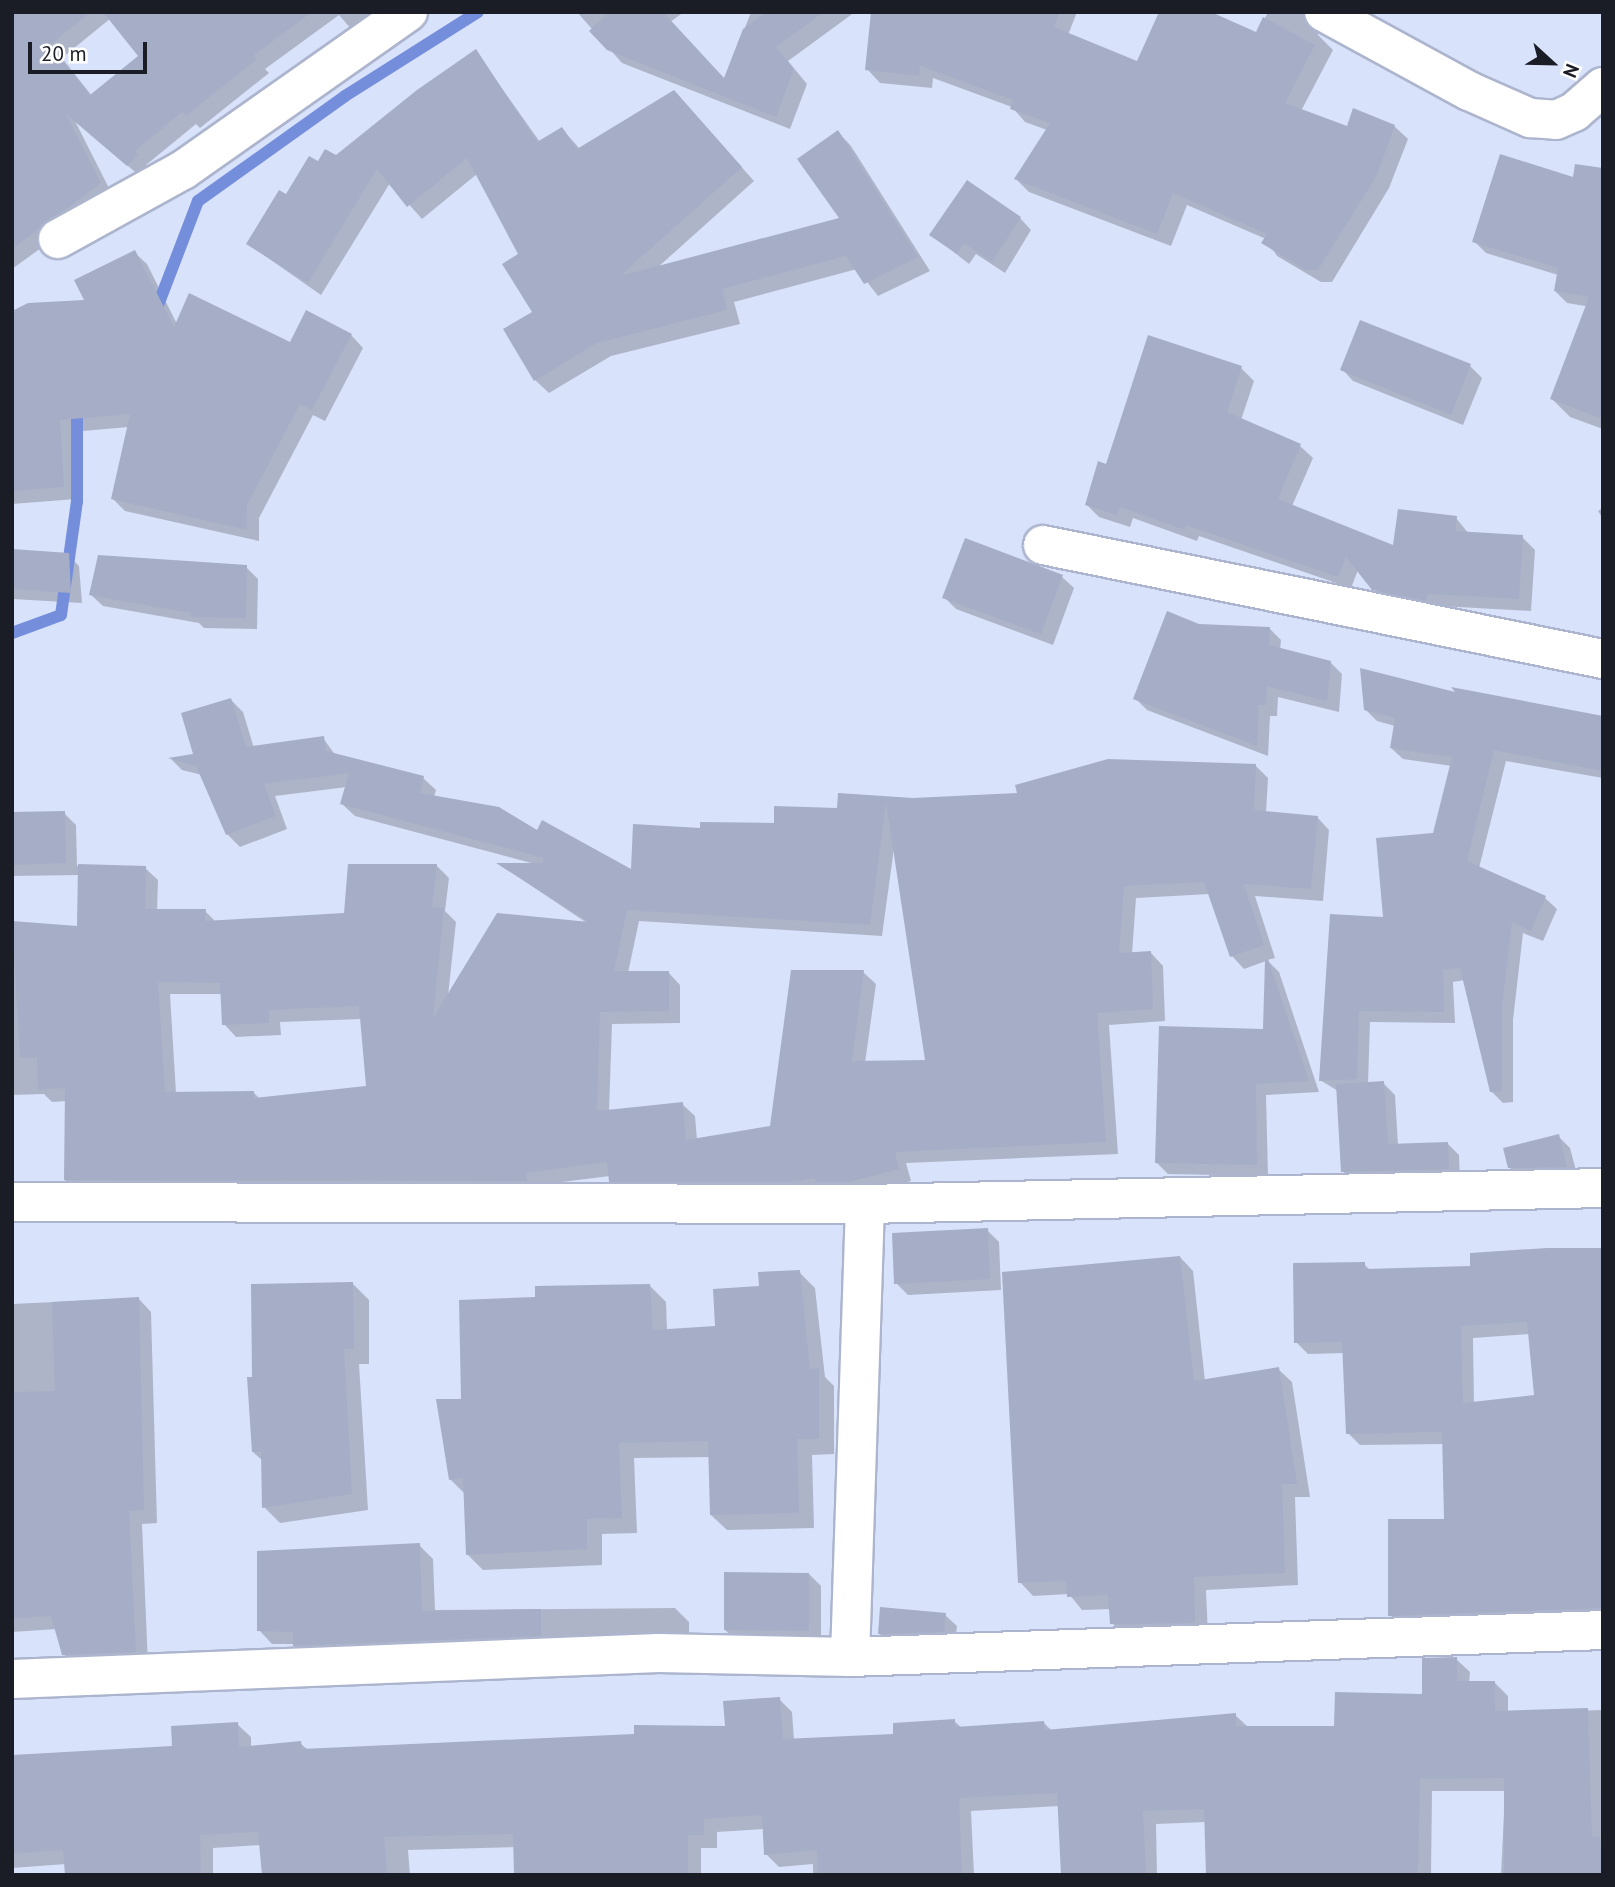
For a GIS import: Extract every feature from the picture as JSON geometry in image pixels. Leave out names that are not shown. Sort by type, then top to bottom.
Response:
[{"type":"street","points":[[58,239],[183,170],[408,12]]},
{"type":"street","points":[[1324,12],[1469,91],[1530,118],[1556,120],[1574,112],[1603,87]]},
{"type":"street","points":[[1043,545],[1603,659]]},
{"type":"street","points":[[12,1202],[865,1204],[1603,1188]]},
{"type":"street","points":[[850,1657],[865,1204]]},
{"type":"street","points":[[12,1679],[658,1653],[850,1657],[1603,1630]]},
{"type":"building","points":[[12,12],[90,12],[50,45],[90,95],[138,56],[103,12],[312,12],[254,55],[257,59],[186,116],[182,112],[135,151],[138,155],[127,166],[66,114],[101,183],[12,249]]},
{"type":"building","points":[[609,12],[663,12],[724,78],[743,29],[766,12],[824,12],[776,47],[794,69],[776,117],[607,50],[589,31]]},
{"type":"building","points":[[871,12],[1059,12],[1054,27],[1137,61],[1159,12],[1211,12],[1256,32],[1263,17],[1315,45],[1285,103],[1347,126],[1353,108],[1395,125],[1377,175],[1318,270],[1306,270],[1261,243],[1267,234],[1173,193],[1157,234],[1014,179],[1050,123],[1010,109],[1013,100],[920,66],[919,76],[865,70]]},
{"type":"building","points":[[476,49],[537,142],[562,127],[577,149],[674,90],[742,167],[620,276],[839,218],[797,159],[838,130],[918,257],[864,284],[846,256],[722,289],[727,310],[597,343],[534,381],[503,329],[532,312],[502,264],[518,254],[467,158],[407,207],[377,169],[308,283],[246,244],[279,190],[286,194],[309,156],[318,161],[325,149],[336,155],[417,90]]},
{"type":"building","points":[[1500,154],[1573,177],[1575,164],[1603,168],[1603,419],[1550,399],[1589,297],[1554,291],[1558,268],[1472,242]]},
{"type":"building","points":[[967,180],[1021,217],[992,262],[964,243],[957,254],[929,235]]},
{"type":"building","points":[[135,250],[174,327],[189,293],[290,342],[306,310],[352,334],[312,410],[300,404],[247,505],[247,530],[111,499],[130,414],[60,420],[64,487],[12,491],[12,311],[28,303],[84,300],[74,280]]},
{"type":"building","points":[[1360,320],[1471,364],[1451,415],[1340,370]]},
{"type":"building","points":[[1148,335],[1242,366],[1227,412],[1301,444],[1278,499],[1393,545],[1398,509],[1457,516],[1455,531],[1523,535],[1519,599],[1428,594],[1426,601],[1372,590],[1346,557],[1338,577],[1186,525],[1185,530],[1120,507],[1117,515],[1085,505],[1098,461],[1106,464]]},
{"type":"building","points":[[965,538],[1063,575],[1041,634],[942,598]]},
{"type":"building","points":[[12,549],[69,553],[71,593],[12,589]]},
{"type":"building","points":[[98,555],[247,565],[246,618],[191,617],[191,613],[89,595]]},
{"type":"building","points":[[1167,611],[1199,624],[1270,627],[1269,645],[1331,661],[1327,701],[1267,686],[1266,705],[1259,705],[1257,746],[1133,699]]},
{"type":"building","points":[[1360,668],[1455,692],[1451,687],[1603,716],[1603,771],[1494,750],[1467,861],[1546,896],[1531,931],[1512,922],[1502,1007],[1502,1091],[1490,1092],[1460,968],[1443,970],[1444,1012],[1359,1011],[1357,1079],[1319,1081],[1330,914],[1383,917],[1376,838],[1433,833],[1452,757],[1390,748],[1395,718],[1364,710]]},
{"type":"building","points":[[231,698],[246,747],[324,736],[326,751],[424,776],[420,793],[499,807],[537,830],[542,820],[631,869],[633,824],[700,828],[700,822],[774,823],[774,806],[837,808],[838,793],[913,798],[1017,793],[1015,785],[1108,759],[1256,764],[1254,810],[1318,816],[1311,889],[1244,884],[1264,945],[1230,957],[1204,882],[1124,886],[1119,953],[1151,951],[1153,1009],[1097,1013],[1106,1142],[895,1152],[899,1169],[849,1182],[816,1182],[815,1178],[791,1182],[609,1182],[607,1162],[526,1173],[527,1181],[64,1180],[65,1088],[38,1090],[37,1057],[20,1058],[12,921],[77,926],[78,864],[146,866],[145,909],[206,909],[205,921],[344,913],[348,864],[437,864],[432,907],[444,908],[433,1018],[497,913],[589,922],[496,863],[543,863],[544,858],[340,804],[349,773],[264,784],[276,816],[226,835],[196,766],[168,758],[193,754],[181,713]],"holes":[[[886,802],[925,1060],[852,1061],[864,970],[791,970],[770,1126],[686,1140],[683,1102],[597,1111],[600,1012],[669,1011],[669,971],[614,971],[627,910],[870,925]],[[158,982],[220,983],[222,1025],[269,1023],[269,1010],[359,1006],[366,1086],[254,1098],[254,1091],[165,1092]]]},
{"type":"building","points":[[65,811],[66,863],[12,865],[12,812]]},
{"type":"building","points":[[1268,959],[1309,1081],[1256,1084],[1257,1165],[1155,1163],[1159,1026],[1263,1029],[1265,960]]},
{"type":"building","points":[[1384,1081],[1388,1144],[1448,1142],[1449,1169],[1341,1172],[1336,1084]]},
{"type":"building","points":[[1559,1134],[1567,1167],[1508,1168],[1503,1148]]},
{"type":"building","points":[[988,1228],[990,1279],[894,1284],[892,1233]]},
{"type":"building","points":[[1601,1248],[1603,1608],[1388,1616],[1388,1519],[1444,1519],[1442,1432],[1346,1434],[1342,1342],[1294,1343],[1293,1263],[1365,1262],[1365,1269],[1470,1266],[1470,1253]],"holes":[[[1527,1322],[1534,1395],[1463,1403],[1461,1326]]]},
{"type":"building","points":[[1180,1256],[1194,1381],[1279,1367],[1297,1484],[1282,1484],[1285,1573],[1194,1577],[1195,1623],[1110,1624],[1108,1595],[1067,1597],[1066,1581],[1018,1583],[1002,1272]]},
{"type":"building","points":[[800,1270],[810,1369],[819,1368],[819,1439],[797,1439],[799,1513],[710,1515],[708,1441],[619,1443],[622,1518],[587,1519],[587,1549],[466,1555],[463,1478],[449,1480],[436,1399],[461,1399],[459,1300],[535,1297],[535,1286],[650,1284],[653,1330],[715,1326],[713,1289],[759,1286],[758,1272]]},
{"type":"building","points":[[353,1282],[354,1349],[344,1349],[352,1494],[262,1508],[261,1452],[252,1452],[247,1377],[252,1377],[251,1284]]},
{"type":"building","points":[[139,1297],[144,1510],[129,1511],[136,1652],[62,1655],[51,1616],[12,1618],[13,1392],[55,1391],[52,1302]]},
{"type":"building","points":[[420,1543],[422,1611],[541,1609],[541,1636],[293,1646],[293,1632],[257,1631],[257,1551]]},
{"type":"building","points":[[724,1572],[809,1573],[809,1631],[724,1630]]},
{"type":"building","points":[[880,1607],[946,1613],[944,1632],[878,1634]]},
{"type":"building","points":[[1457,1657],[1457,1681],[1495,1681],[1495,1711],[1588,1708],[1592,1837],[1600,1836],[1603,1875],[1504,1875],[1504,1778],[1420,1779],[1418,1875],[1206,1875],[1204,1809],[1143,1811],[1146,1875],[1061,1875],[1057,1793],[959,1798],[962,1875],[817,1875],[817,1850],[764,1855],[762,1815],[704,1819],[704,1835],[688,1835],[688,1875],[514,1875],[513,1834],[384,1837],[387,1875],[262,1875],[258,1832],[200,1835],[201,1875],[65,1875],[63,1850],[12,1854],[12,1755],[172,1746],[171,1726],[238,1722],[239,1747],[301,1741],[302,1749],[634,1734],[634,1725],[725,1726],[723,1701],[780,1697],[783,1739],[893,1734],[893,1723],[955,1719],[955,1727],[1044,1721],[1045,1730],[1236,1713],[1236,1726],[1334,1726],[1335,1692],[1422,1694],[1422,1658]]},
{"type":"waterway","points":[[155,313],[198,201],[345,96],[478,12]]},
{"type":"waterway","points":[[12,633],[61,615],[77,501],[77,402]]}]
